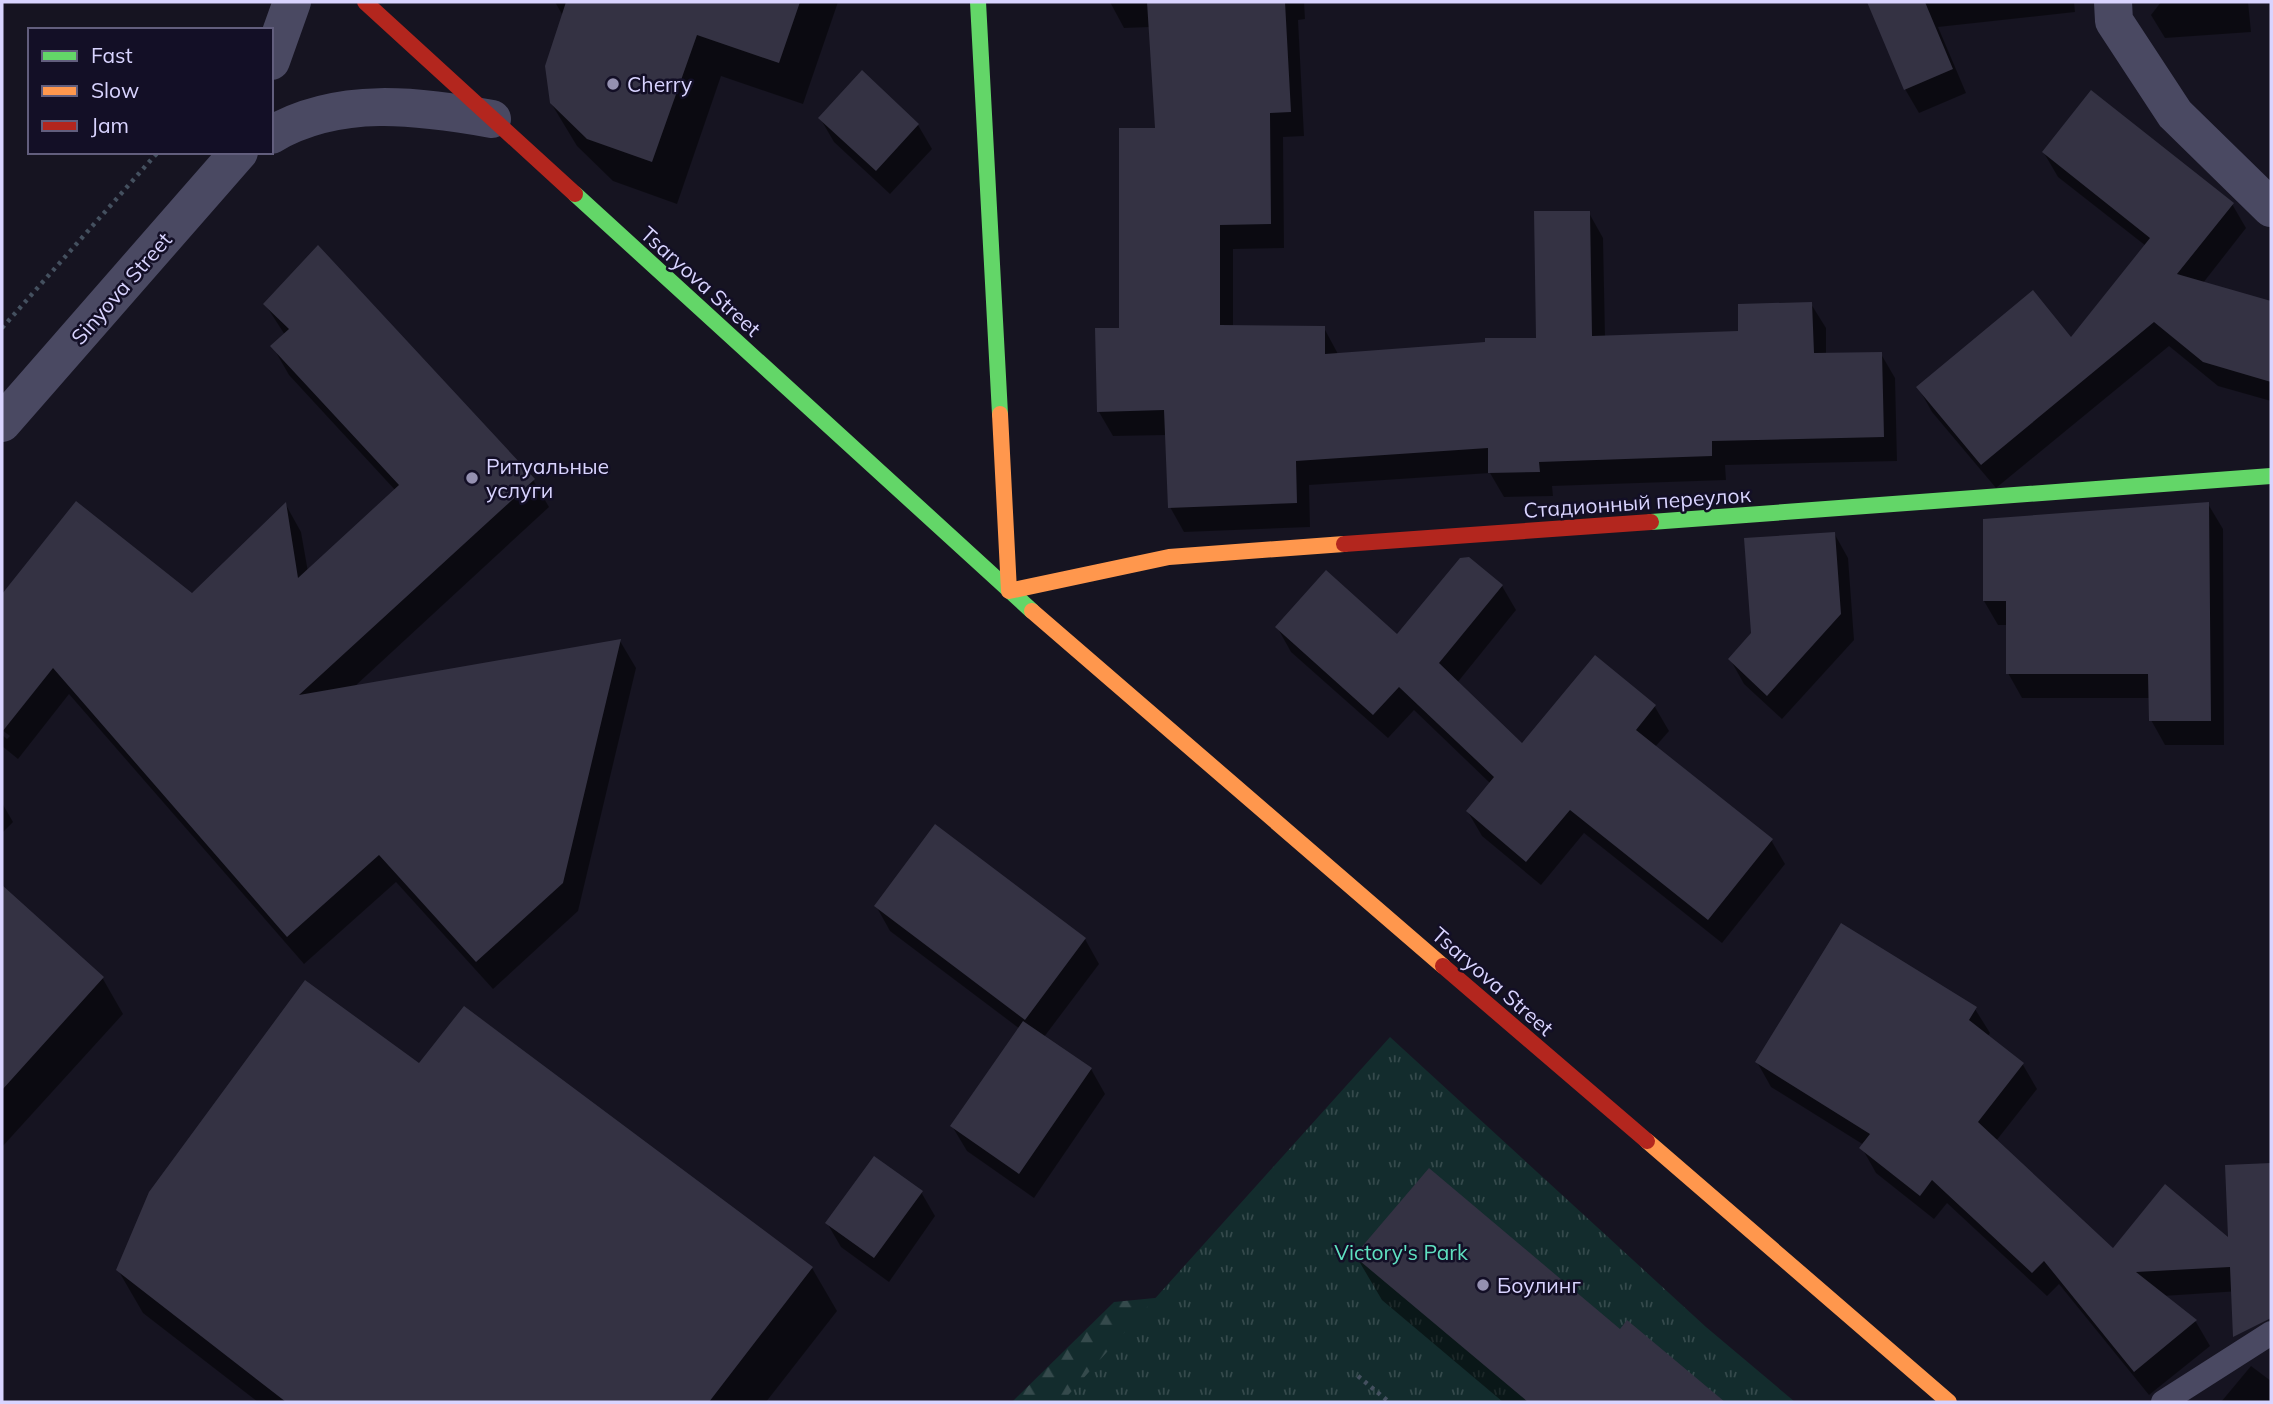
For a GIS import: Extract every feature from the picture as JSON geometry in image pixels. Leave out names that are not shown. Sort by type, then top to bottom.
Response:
[{"type":"main road","name":"Tsaryova Street","points":[[365,2],[1009,592],[1949,1402]]},
{"type":"main road","points":[[978,2],[1009,592]]},
{"type":"main road","name":"Стадионный переулок","points":[[1009,592],[1169,557],[2271,477]]},
{"type":"street","points":[[273,55],[292,2]]},
{"type":"street","points":[[2113,2],[2114,21],[2175,114],[2271,208]]},
{"type":"street","points":[[273,134],[296,121],[358,107],[423,107],[492,119]]},
{"type":"street","name":"Sinyova Street","points":[[2,423],[239,154]]},
{"type":"lane","points":[[2163,1402],[2271,1333]]},
{"type":"path","points":[[2,328],[156,154]]},
{"type":"path","points":[[1358,1376],[1389,1402]]},
{"type":"green space","name":"Victory's Park","points":[[1390,1037],[1706,1327],[1795,1402],[1062,1402]]},
{"type":"green space","points":[[1226,1291],[1259,1402],[1012,1402],[1114,1302]]},
{"type":"building","name":"Cherry","points":[[566,2],[800,2],[779,63],[697,35],[652,162],[587,139],[550,103],[545,66]]},
{"type":"building","points":[[1147,2],[1285,2],[1291,112],[1270,113],[1271,224],[1220,225],[1220,325],[1325,326],[1325,354],[1485,342],[1485,338],[1536,338],[1534,211],[1590,211],[1592,336],[1738,331],[1738,304],[1812,302],[1814,353],[1882,352],[1884,437],[1712,441],[1712,456],[1539,462],[1540,472],[1488,473],[1488,448],[1296,461],[1297,503],[1168,508],[1164,410],[1097,412],[1095,328],[1119,328],[1119,128],[1155,128]]},
{"type":"building","points":[[1867,2],[1925,2],[1953,69],[1904,90]]},
{"type":"building","points":[[862,70],[919,124],[876,171],[818,118]]},
{"type":"building","points":[[2091,90],[2234,203],[2177,274],[2271,301],[2271,382],[2203,362],[2154,322],[1981,465],[1916,387],[2033,290],[2071,337],[2150,238],[2042,152]]},
{"type":"building","points":[[318,245],[535,479],[299,695],[621,639],[563,883],[476,962],[379,855],[287,937],[53,668],[2,732],[2,594],[76,501],[192,593],[286,502],[298,578],[399,485],[270,346],[289,329],[263,304]]},
{"type":"building","points":[[2209,502],[2211,721],[2149,721],[2148,674],[2006,674],[2006,601],[1983,601],[1983,519]]},
{"type":"building","points":[[1835,532],[1841,614],[1767,696],[1728,659],[1751,633],[1744,538]]},
{"type":"building","points":[[1469,557],[1503,585],[1439,663],[1522,743],[1595,655],[1656,705],[1636,730],[1773,839],[1708,920],[1570,810],[1526,862],[1466,811],[1494,777],[1399,687],[1373,715],[1275,627],[1326,570],[1397,634],[1460,558]]},
{"type":"building","points":[[935,824],[1086,938],[1025,1020],[874,906]]},
{"type":"building","points":[[2,885],[104,977],[2,1090]]},
{"type":"building","points":[[1841,923],[1977,1007],[1969,1020],[2024,1063],[1978,1122],[2113,1248],[2165,1184],[2228,1237],[2225,1165],[2271,1163],[2271,1318],[2233,1337],[2230,1267],[2136,1272],[2197,1320],[2134,1372],[2044,1261],[2032,1273],[1932,1180],[1920,1196],[1859,1148],[1870,1134],[1755,1062]]},
{"type":"building","points":[[305,980],[419,1063],[464,1006],[813,1267],[709,1402],[286,1402],[116,1270],[149,1192]]},
{"type":"building","points":[[1023,1021],[1092,1068],[1019,1174],[950,1126]]},
{"type":"building","points":[[874,1156],[923,1191],[874,1258],[825,1223]]},
{"type":"building","points":[[1429,1168],[1620,1329],[1627,1320],[1725,1402],[1528,1402],[1354,1256]]},
{"type":"traffic: fast","points":[[978,2],[1000,414]]},
{"type":"traffic: fast","points":[[575,194],[1032,611]]},
{"type":"traffic: fast","points":[[1651,522],[2271,476]]},
{"type":"traffic: slow","points":[[1000,414],[1009,591],[1169,557],[1344,544]]},
{"type":"traffic: slow","points":[[1032,611],[1443,966]]},
{"type":"traffic: slow","points":[[1647,1141],[1949,1402]]},
{"type":"traffic: jam","points":[[365,2],[575,194]]},
{"type":"traffic: jam","points":[[1344,544],[1651,522]]},
{"type":"traffic: jam","points":[[1443,966],[1647,1141]]},
{"type":"place","name":"Cherry","points":[[613,84]]},
{"type":"place","name":"Ритуальные услуги","points":[[472,478]]},
{"type":"place","name":"Боулинг","points":[[1483,1285]]}]
